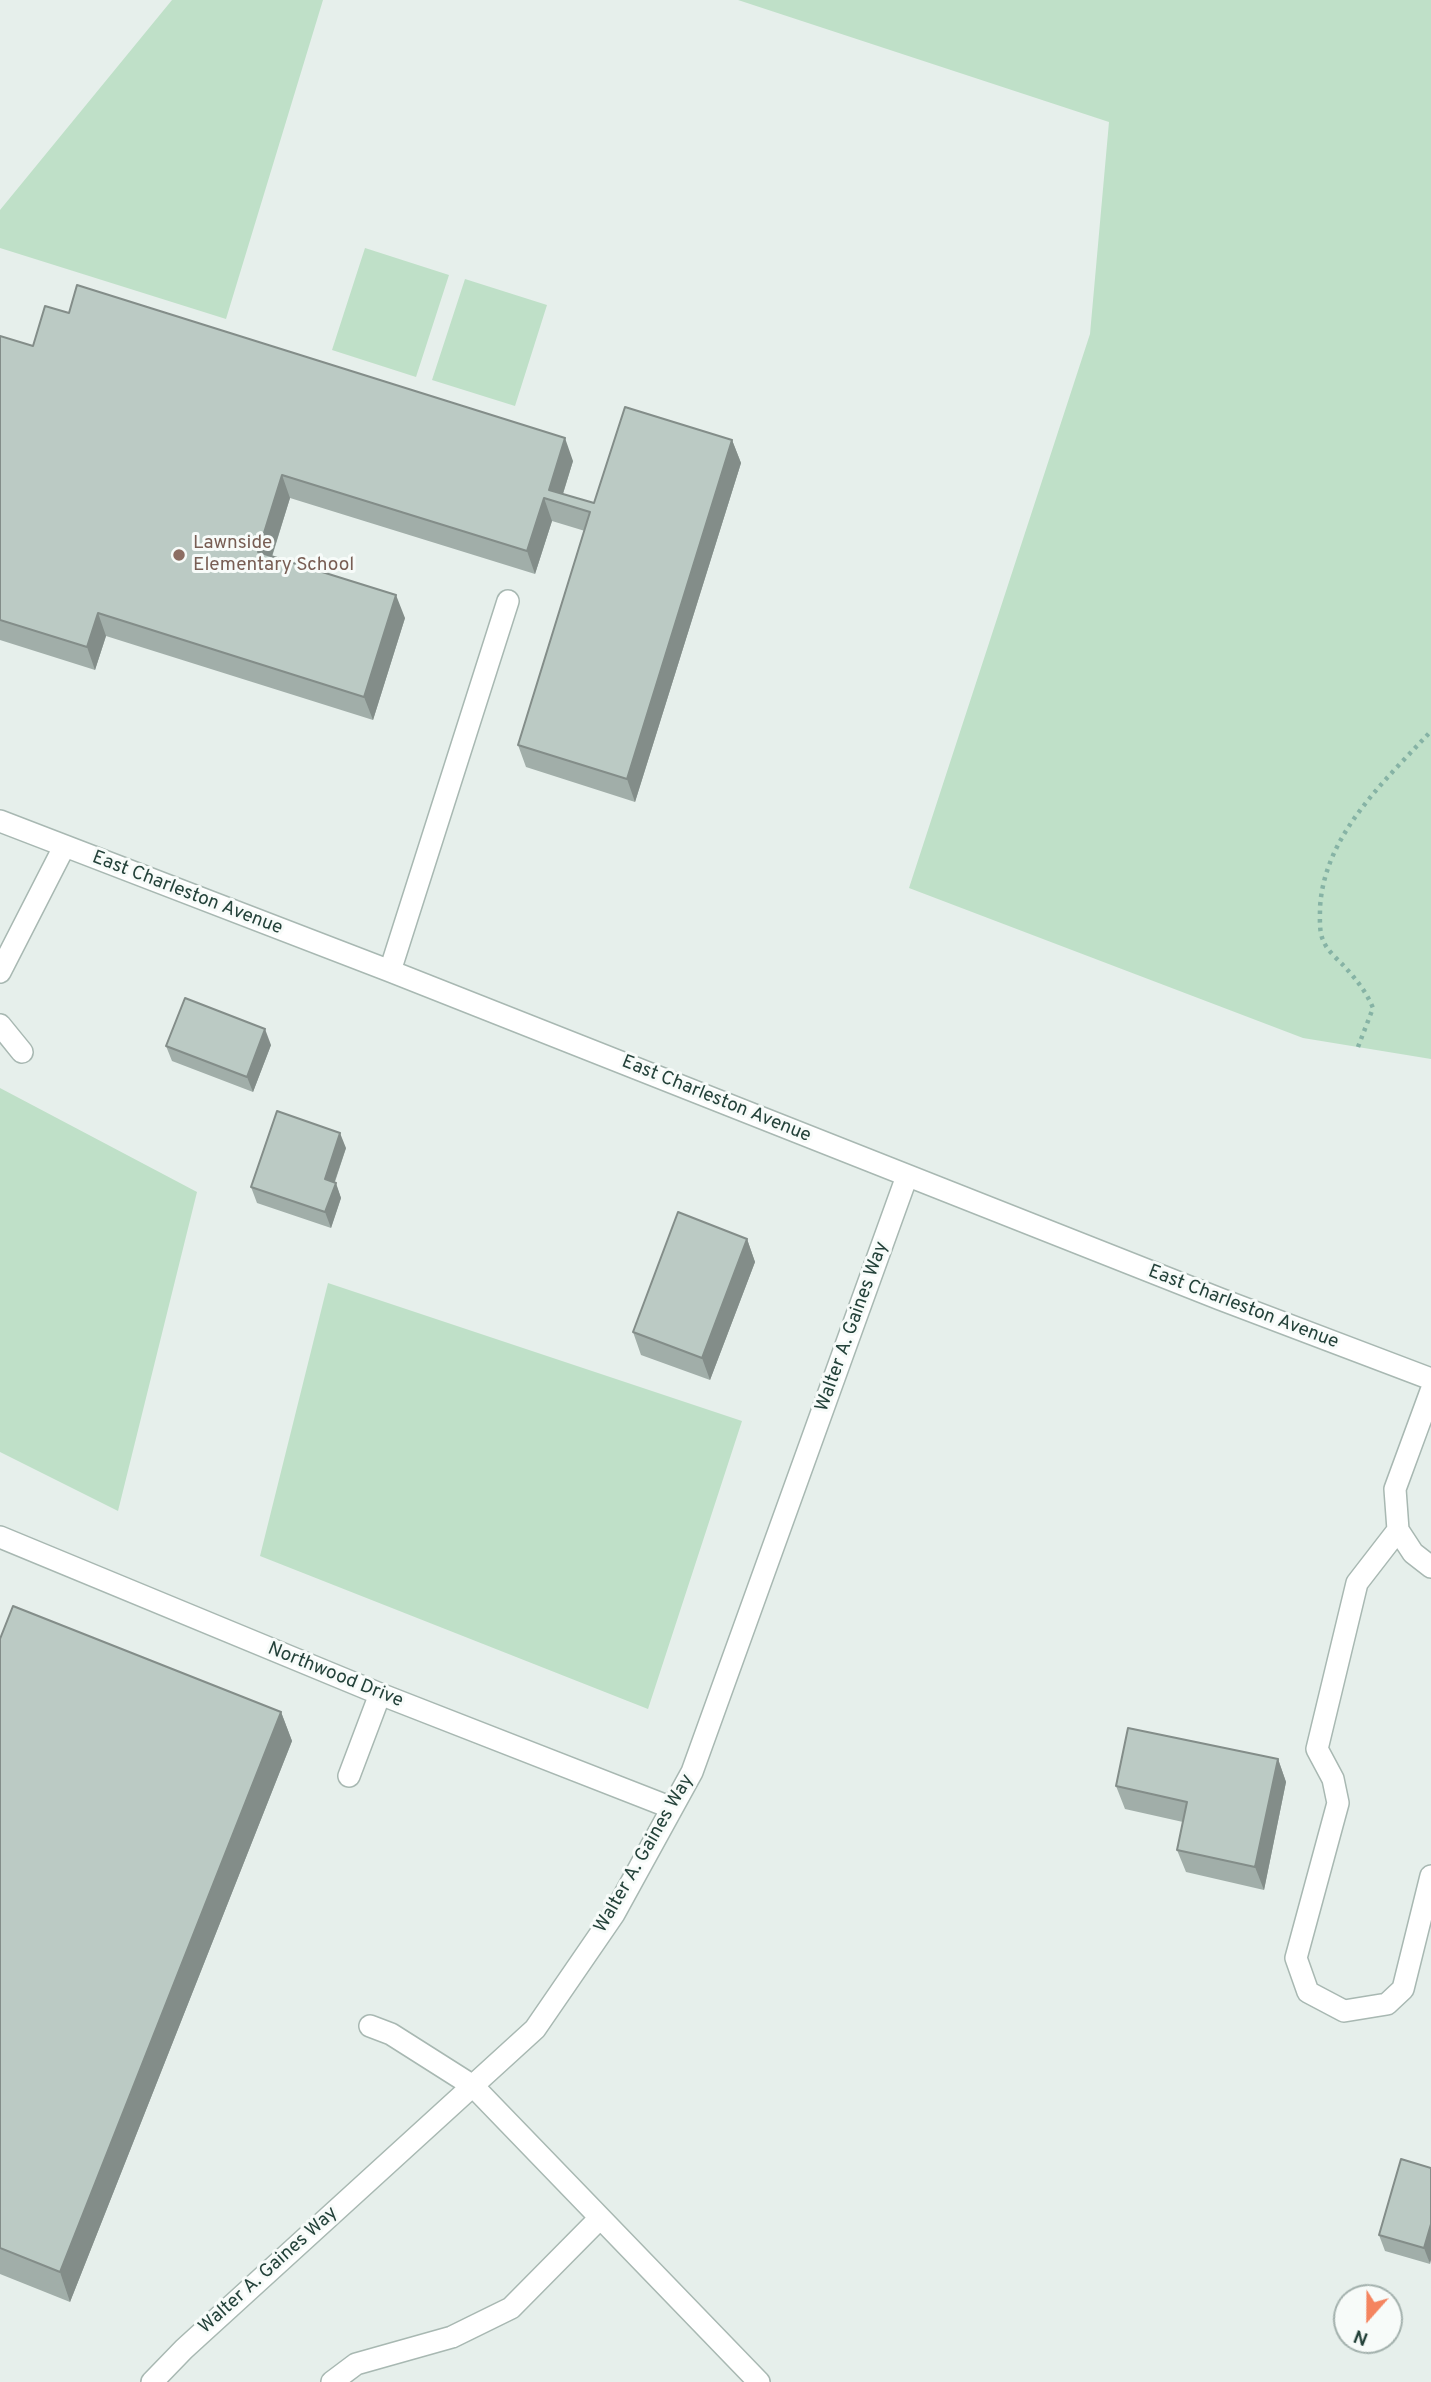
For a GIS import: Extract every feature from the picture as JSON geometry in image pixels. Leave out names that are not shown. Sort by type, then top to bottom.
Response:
[{"type":"street","points":[[390,971],[509,601]]},
{"type":"street","name":"East Charleston Avenue","points":[[0,821],[390,971],[1232,1304],[1431,1379]]},
{"type":"street","points":[[0,972],[64,846]]},
{"type":"street","points":[[0,1025],[22,1052]]},
{"type":"street","name":"Walter A. Gaines Way","points":[[152,2382],[184,2349],[535,2029],[614,1914],[692,1772],[907,1176]]},
{"type":"street","points":[[1431,1391],[1395,1489],[1398,1530],[1413,1553],[1431,1567]]},
{"type":"street","points":[[1398,1530],[1357,1583],[1317,1749],[1333,1779],[1338,1803],[1296,1958],[1308,1992],[1344,2011],[1387,2004],[1403,1989],[1431,1876]]},
{"type":"street","name":"Northwood Drive","points":[[0,1537],[380,1694],[672,1808]]},
{"type":"street","points":[[349,1776],[380,1694]]},
{"type":"street","points":[[370,2026],[391,2034],[473,2086],[759,2382]]},
{"type":"street","points":[[332,2382],[356,2364],[452,2337],[511,2308],[600,2218]]},
{"type":"path","points":[[1357,1047],[1373,1008],[1366,992],[1322,940],[1321,888],[1330,859],[1347,829],[1390,774],[1431,732]]},
{"type":"green space","points":[[172,0],[323,0],[226,319],[0,248],[0,210]]},
{"type":"green space","points":[[738,0],[1431,0],[1431,1059],[1303,1038],[909,888],[1090,334],[1109,122]]},
{"type":"green space","points":[[365,248],[449,275],[416,377],[332,350]]},
{"type":"green space","points":[[465,279],[547,305],[515,406],[432,380]]},
{"type":"green space","points":[[0,1088],[197,1192],[118,1511],[0,1452]]},
{"type":"green space","points":[[328,1283],[742,1421],[648,1709],[260,1556]]},
{"type":"building","points":[[77,285],[565,438],[549,490],[594,503],[625,407],[732,440],[627,779],[518,745],[590,512],[544,498],[527,551],[282,475],[258,552],[396,595],[364,697],[98,613],[87,647],[0,620],[0,336],[33,346],[45,306],[69,313]]},
{"type":"building","points":[[185,998],[265,1029],[247,1077],[166,1046]]},
{"type":"building","points":[[277,1111],[340,1133],[325,1179],[336,1183],[325,1212],[251,1187]]},
{"type":"building","points":[[678,1212],[747,1239],[702,1358],[633,1332]]},
{"type":"building","points":[[13,1606],[281,1712],[60,2272],[0,2248],[0,1639]]},
{"type":"building","points":[[1128,1728],[1278,1759],[1255,1867],[1177,1850],[1187,1802],[1116,1786]]},
{"type":"building","points":[[1401,2159],[1431,2168],[1431,2224],[1424,2248],[1379,2235]]},
{"type":"place","name":"Lawnside Elementary School","points":[[179,555]]}]
